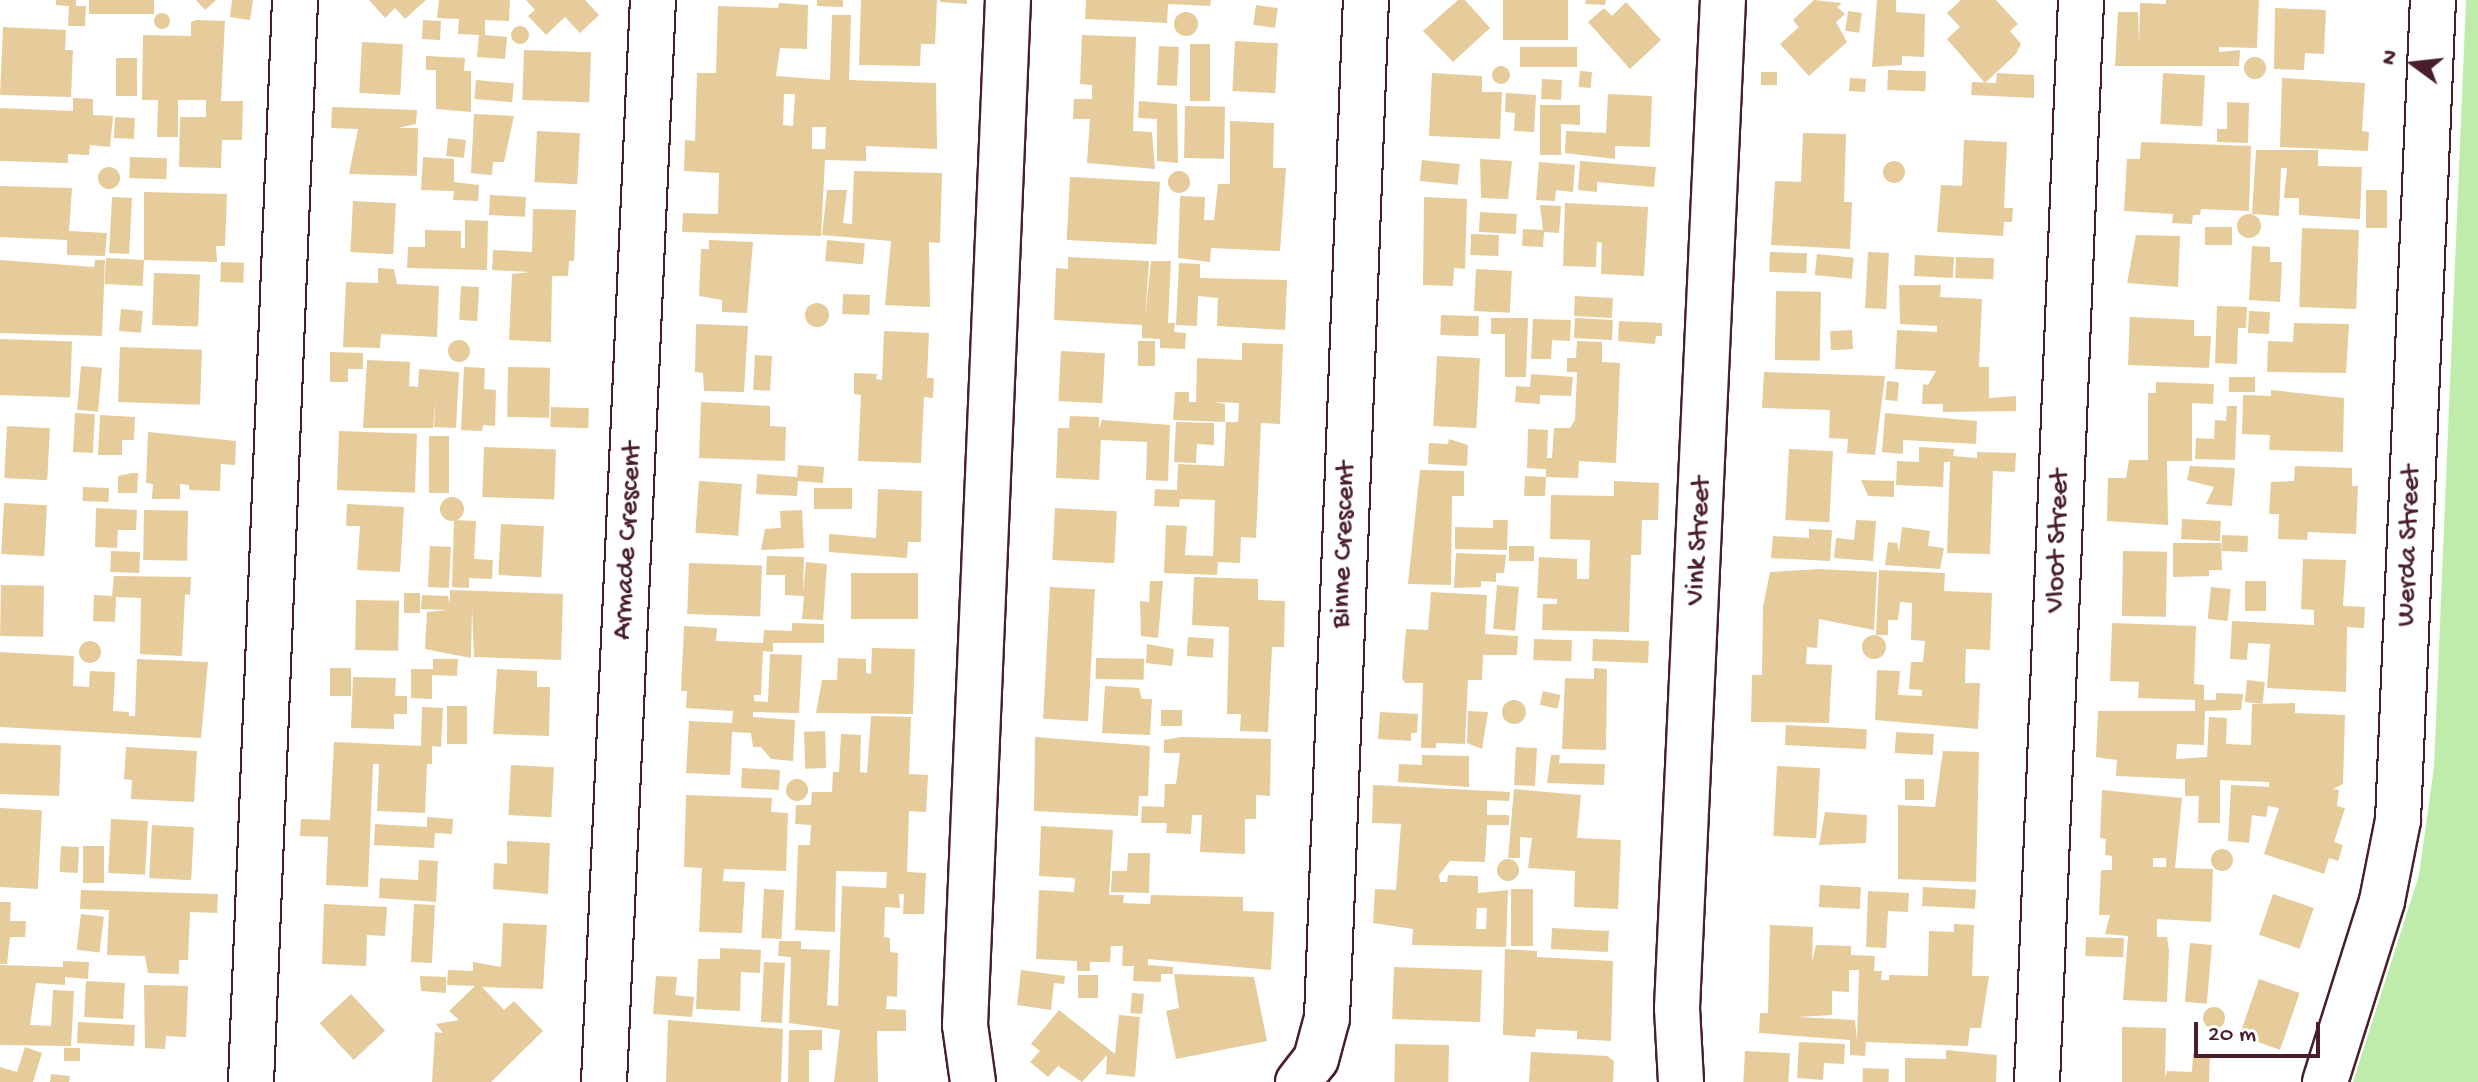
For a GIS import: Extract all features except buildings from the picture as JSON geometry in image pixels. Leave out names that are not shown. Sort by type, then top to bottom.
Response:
[{"type":"street","points":[[251,1082],[295,0]]},
{"type":"street","name":"Armade Crescent","points":[[604,1082],[653,0]]},
{"type":"street","points":[[973,1082],[965,1025],[1008,0]]},
{"type":"street","name":"Binne Crescent","points":[[1298,1082],[1316,1059],[1327,1018],[1366,0]]},
{"type":"street","name":"Vink Street","points":[[1681,1082],[1677,1008],[1723,0]]},
{"type":"street","name":"Vloot Street","points":[[2037,1082],[2081,0]]},
{"type":"street","name":"Werda Street","points":[[2325,1082],[2382,901],[2398,820],[2433,0]]},
{"type":"green space","points":[[2466,0],[2478,0],[2478,1082],[2353,1082],[2419,875],[2434,767]]}]
